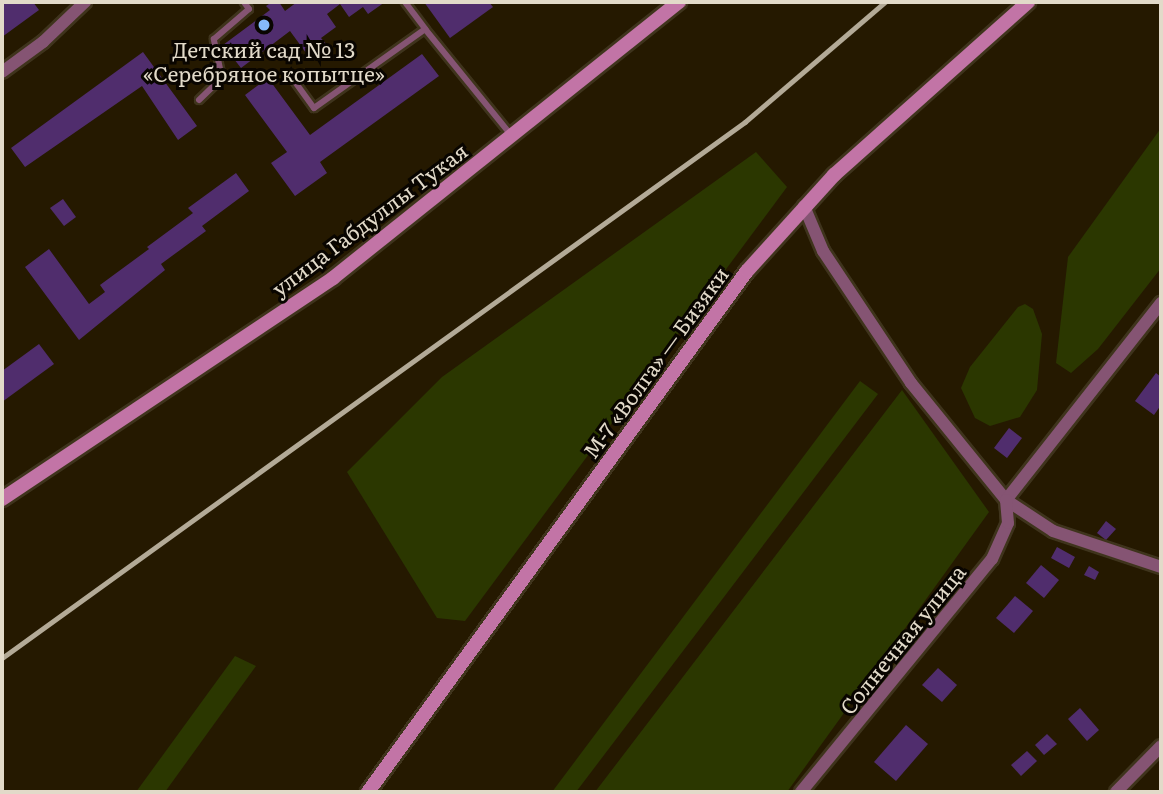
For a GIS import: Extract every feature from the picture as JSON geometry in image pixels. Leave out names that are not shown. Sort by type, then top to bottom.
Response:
[{"type":"main road","name":"улица Габдуллы Тукая","points":[[2,499],[333,278],[679,2]]},
{"type":"main road","name":"М-7 «Волга» — Бизяки","points":[[368,792],[747,271],[804,206],[1028,2]]},
{"type":"street","points":[[2,72],[43,42],[85,2]]},
{"type":"street","points":[[804,206],[823,251],[911,383],[1006,500],[1053,531],[1161,567]]},
{"type":"street","points":[[1006,500],[1161,303]]},
{"type":"street","name":"Солнечная улица","points":[[801,792],[992,559],[1008,523],[1006,500]]},
{"type":"street","points":[[1116,792],[1161,747]]},
{"type":"lane","points":[[199,100],[220,84],[214,39],[249,9],[244,2]]},
{"type":"lane","points":[[405,2],[511,136]]},
{"type":"lane","points":[[290,75],[314,108],[425,29]]},
{"type":"green space","points":[[1161,128],[1161,268],[1098,349],[1071,373],[1056,363],[1068,257]]},
{"type":"green space","points":[[756,152],[787,187],[465,621],[437,618],[347,472],[442,377]]},
{"type":"green space","points":[[1025,304],[1033,309],[1042,334],[1037,390],[1020,417],[990,426],[975,418],[961,388],[970,367],[1018,307]]},
{"type":"green space","points":[[860,381],[878,394],[576,792],[552,792]]},
{"type":"green space","points":[[902,390],[989,512],[787,792],[595,792]]},
{"type":"green space","points":[[235,656],[256,666],[165,792],[136,792]]},
{"type":"building","points":[[33,2],[39,10],[2,37],[2,4]]},
{"type":"building","points":[[279,2],[285,11],[297,2],[385,2],[368,14],[363,7],[349,17],[340,4],[327,14],[336,27],[321,38],[326,44],[309,57],[290,31],[241,68],[223,45],[270,10],[266,6]]},
{"type":"building","points":[[424,2],[489,2],[493,7],[450,38]]},
{"type":"building","points":[[143,52],[197,126],[178,140],[142,86],[25,167],[11,148]]},
{"type":"building","points":[[422,54],[439,76],[320,162],[327,173],[295,196],[271,163],[287,152],[245,95],[268,78],[310,135]]},
{"type":"building","points":[[236,173],[249,191],[202,226],[206,231],[161,264],[165,270],[79,340],[25,267],[49,249],[89,304],[105,292],[100,285],[193,213],[188,208]]},
{"type":"building","points":[[63,199],[76,217],[64,226],[50,208]]},
{"type":"building","points":[[39,344],[54,364],[2,402],[2,371]]},
{"type":"building","points":[[1156,373],[1161,377],[1161,405],[1154,415],[1135,401]]},
{"type":"building","points":[[1009,428],[1022,438],[1007,458],[994,448]]},
{"type":"building","points":[[1106,521],[1116,529],[1106,540],[1097,533]]},
{"type":"building","points":[[1057,547],[1075,557],[1069,568],[1051,558]]},
{"type":"building","points":[[1041,565],[1059,580],[1044,598],[1026,583]]},
{"type":"building","points":[[1089,566],[1099,572],[1095,580],[1084,575]]},
{"type":"building","points":[[1015,596],[1033,611],[1014,633],[996,618]]},
{"type":"building","points":[[938,668],[957,685],[942,702],[922,685]]},
{"type":"building","points":[[1080,708],[1099,730],[1087,741],[1068,719]]},
{"type":"building","points":[[906,725],[928,744],[896,781],[874,762]]},
{"type":"building","points":[[1047,734],[1057,744],[1044,755],[1035,745]]},
{"type":"building","points":[[1027,751],[1037,761],[1021,776],[1011,765]]},
{"type":"railway","points":[[2,658],[745,122],[885,2]]},
{"type":"place","name":"Детский сад № 13 «Серебряное копытце»","points":[[264,25]]}]
